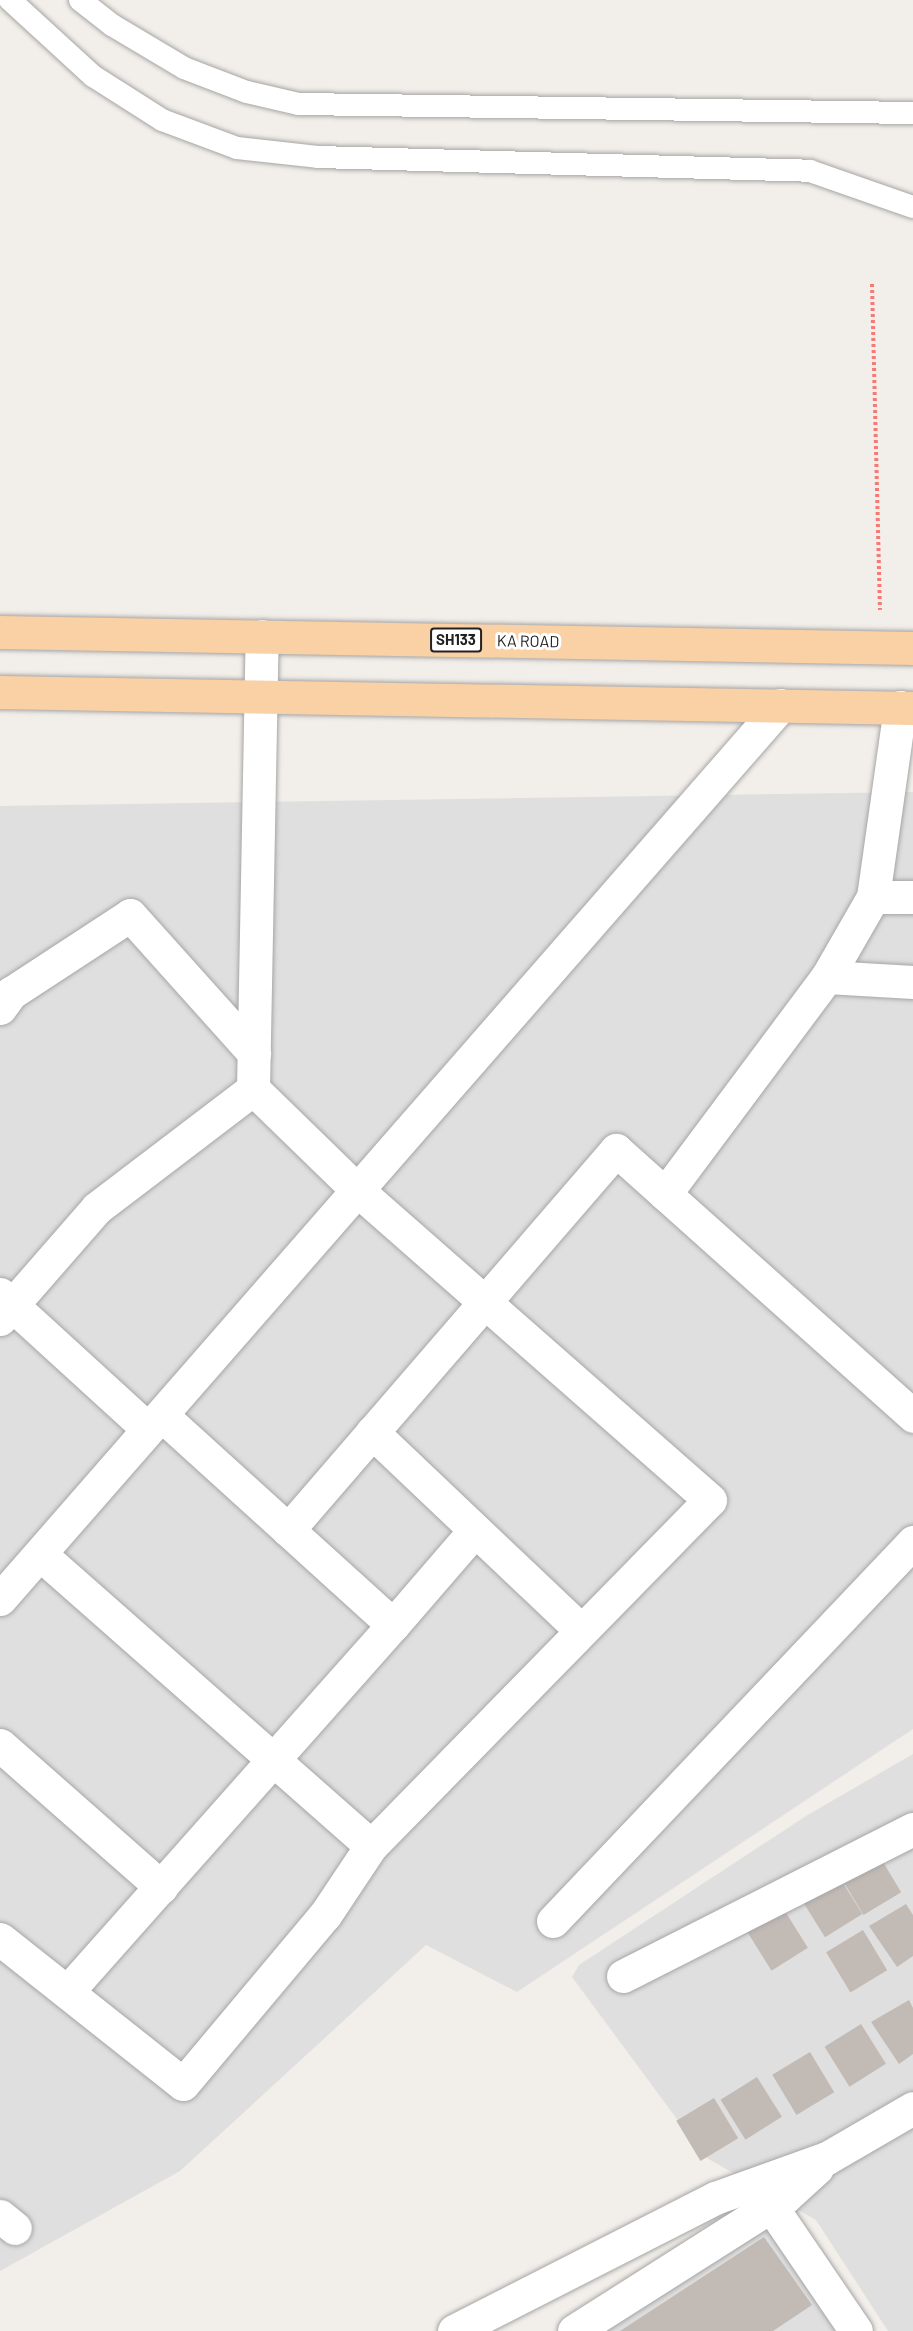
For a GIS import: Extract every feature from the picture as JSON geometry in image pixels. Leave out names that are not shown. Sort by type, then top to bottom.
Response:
[{"type":"main road","name":"KA ROAD","points":[[0,632],[897,647]]},
{"type":"main road","points":[[0,692],[906,707]]},
{"type":"street","points":[[0,1939],[183,2084],[325,1915],[371,1846],[710,1500],[357,1190],[253,1089],[262,636]]},
{"type":"street","points":[[0,1599],[781,705]]},
{"type":"street","points":[[665,1194],[827,977],[873,897],[906,707]]},
{"type":"street","points":[[873,897],[913,897]]},
{"type":"street","points":[[0,1008],[11,993],[130,915],[254,1053]]},
{"type":"street","points":[[827,977],[913,982]]},
{"type":"street","points":[[253,1089],[98,1208],[4,1306],[154,1422],[288,1530],[393,1625]]},
{"type":"street","points":[[288,1530],[616,1150],[913,1416]]},
{"type":"street","points":[[372,1432],[581,1630]]},
{"type":"street","points":[[67,1992],[475,1530]]},
{"type":"street","points":[[554,1921],[913,1542]]},
{"type":"street","points":[[40,1554],[371,1846]]},
{"type":"street","points":[[0,1745],[161,1887]]},
{"type":"street","points":[[623,1976],[913,1828]]},
{"type":"street","points":[[592,2326],[771,2206],[827,2158],[913,2108]]},
{"type":"street","points":[[454,2331],[715,2198],[827,2158]]},
{"type":"street","points":[[771,2206],[856,2331]]},
{"type":"lane","points":[[10,0],[93,76],[162,120],[237,148],[318,157],[810,171],[913,207]]},
{"type":"lane","points":[[80,0],[112,25],[184,68],[247,92],[299,104],[913,113]]},
{"type":"path","points":[[872,284],[897,647]]},
{"type":"shaded area","points":[[913,792],[913,1729],[517,1992],[426,1945],[180,2171],[0,2271],[0,806]]},
{"type":"shaded area","points":[[913,1754],[913,2331],[888,2331],[816,2220],[705,2157],[572,1977],[579,1965],[806,1816]]},
{"type":"shaded area","points":[[771,2225],[844,2331],[601,2331]]},
{"type":"building","points":[[877,1852],[901,1892],[863,1915],[839,1875]]},
{"type":"building","points":[[838,1875],[862,1914],[825,1937],[801,1898]]},
{"type":"building","points":[[906,1904],[913,1915],[913,1956],[897,1967],[869,1926]]},
{"type":"building","points":[[783,1908],[808,1948],[771,1971],[747,1931]]},
{"type":"building","points":[[863,1930],[887,1970],[850,1992],[826,1952]]},
{"type":"building","points":[[909,2000],[913,2008],[913,2054],[899,2064],[871,2022]]},
{"type":"building","points":[[861,2024],[886,2064],[849,2087],[825,2047]]},
{"type":"building","points":[[810,2052],[834,2092],[796,2115],[772,2075]]},
{"type":"building","points":[[757,2077],[782,2117],[745,2140],[721,2100]]},
{"type":"building","points":[[714,2098],[738,2138],[700,2161],[676,2121]]},
{"type":"building","points":[[764,2237],[812,2305],[773,2331],[620,2331]]}]
